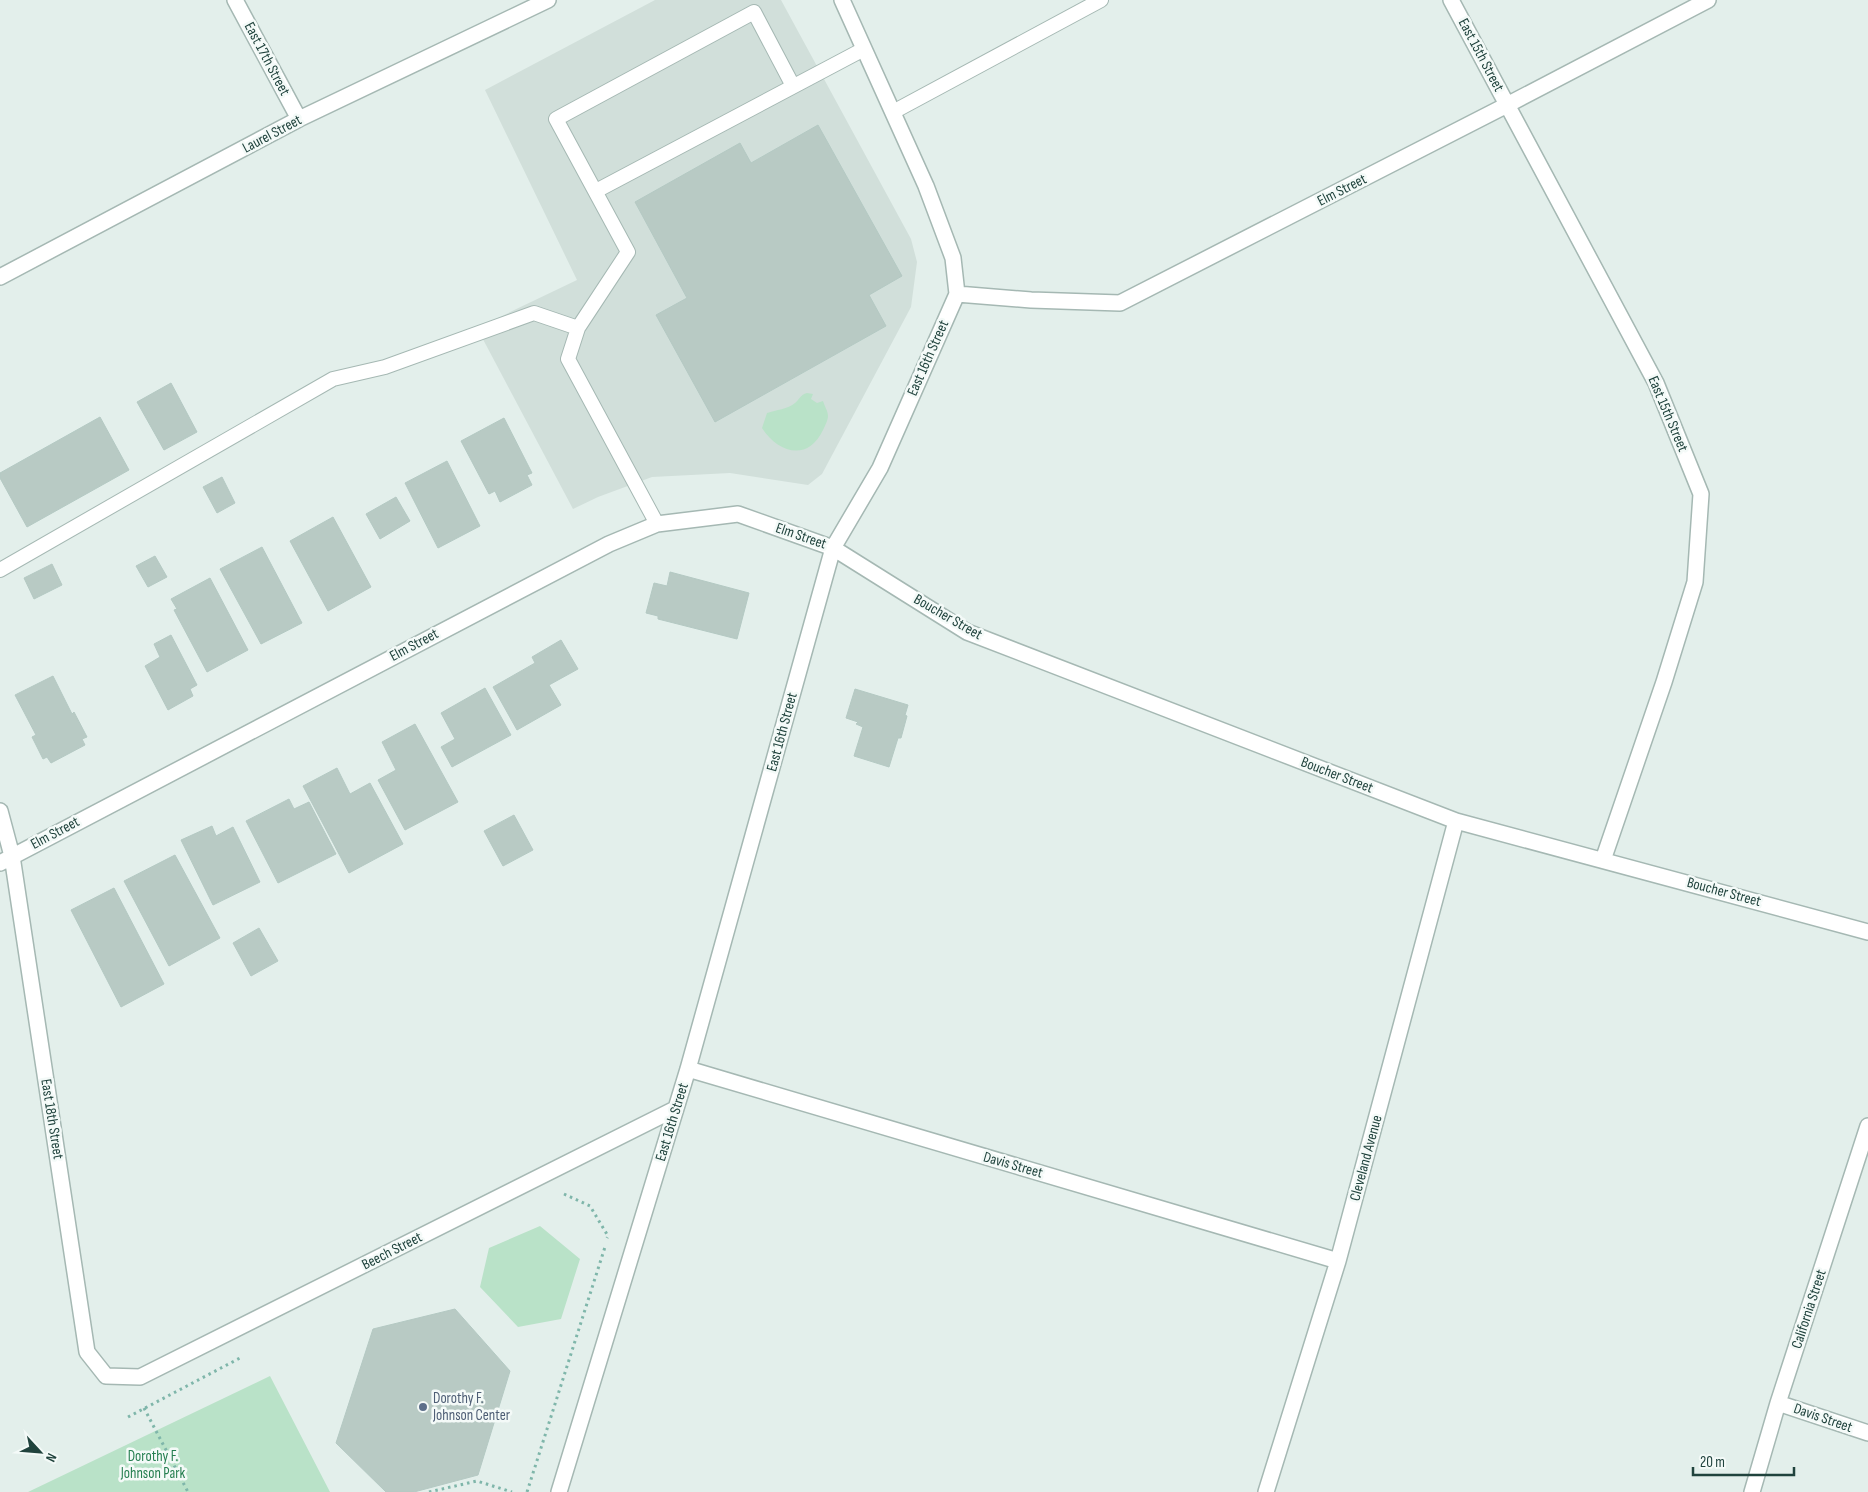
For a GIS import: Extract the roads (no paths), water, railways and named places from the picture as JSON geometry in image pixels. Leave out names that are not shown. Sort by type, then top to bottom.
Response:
[{"type":"street","name":"East 17th Street","points":[[235,0],[299,119]]},
{"type":"street","name":"Laurel Street","points":[[0,277],[299,119],[548,0]]},
{"type":"street","points":[[842,0],[926,186],[953,258],[957,294]]},
{"type":"street","name":"East 15th Street","points":[[1452,0],[1656,383],[1701,494],[1695,582],[1664,682],[1603,860]]},
{"type":"street","name":"Elm Street","points":[[957,294],[1031,300],[1120,303],[1708,0]]},
{"type":"street","name":"East 16th Street","points":[[559,1492],[688,1069],[833,548],[880,468],[957,294]]},
{"type":"street","name":"Elm Street","points":[[6,860],[609,544],[657,524],[738,514],[833,548]]},
{"type":"street","name":"Boucher Street","points":[[833,548],[967,632],[1456,821],[1868,931]]},
{"type":"street","name":"East 18th Street","points":[[0,811],[6,860],[87,1352],[106,1376]]},
{"type":"street","name":"Cleveland Avenue","points":[[1266,1492],[1338,1261],[1456,821]]},
{"type":"street","name":"Davis Street","points":[[688,1069],[1338,1261]]},
{"type":"street","name":"Beech Street","points":[[106,1376],[140,1377],[675,1109]]},
{"type":"street","name":"California Street","points":[[1752,1492],[1778,1403],[1868,1126]]},
{"type":"street","name":"Davis Street","points":[[1778,1403],[1868,1433]]},
{"type":"lane","points":[[893,112],[1101,0]]},
{"type":"lane","points":[[657,524],[568,359],[578,328],[628,252],[556,119],[754,12],[794,86]]},
{"type":"lane","points":[[596,191],[864,49]]},
{"type":"lane","points":[[0,570],[332,379],[385,367],[534,313],[578,328]]},
{"type":"place","name":"Dorothy F. Johnson Center","points":[[423,1407]]},
{"type":"park label","name":"Dorothy F. Johnson Park","points":[[153,1464]]}]
